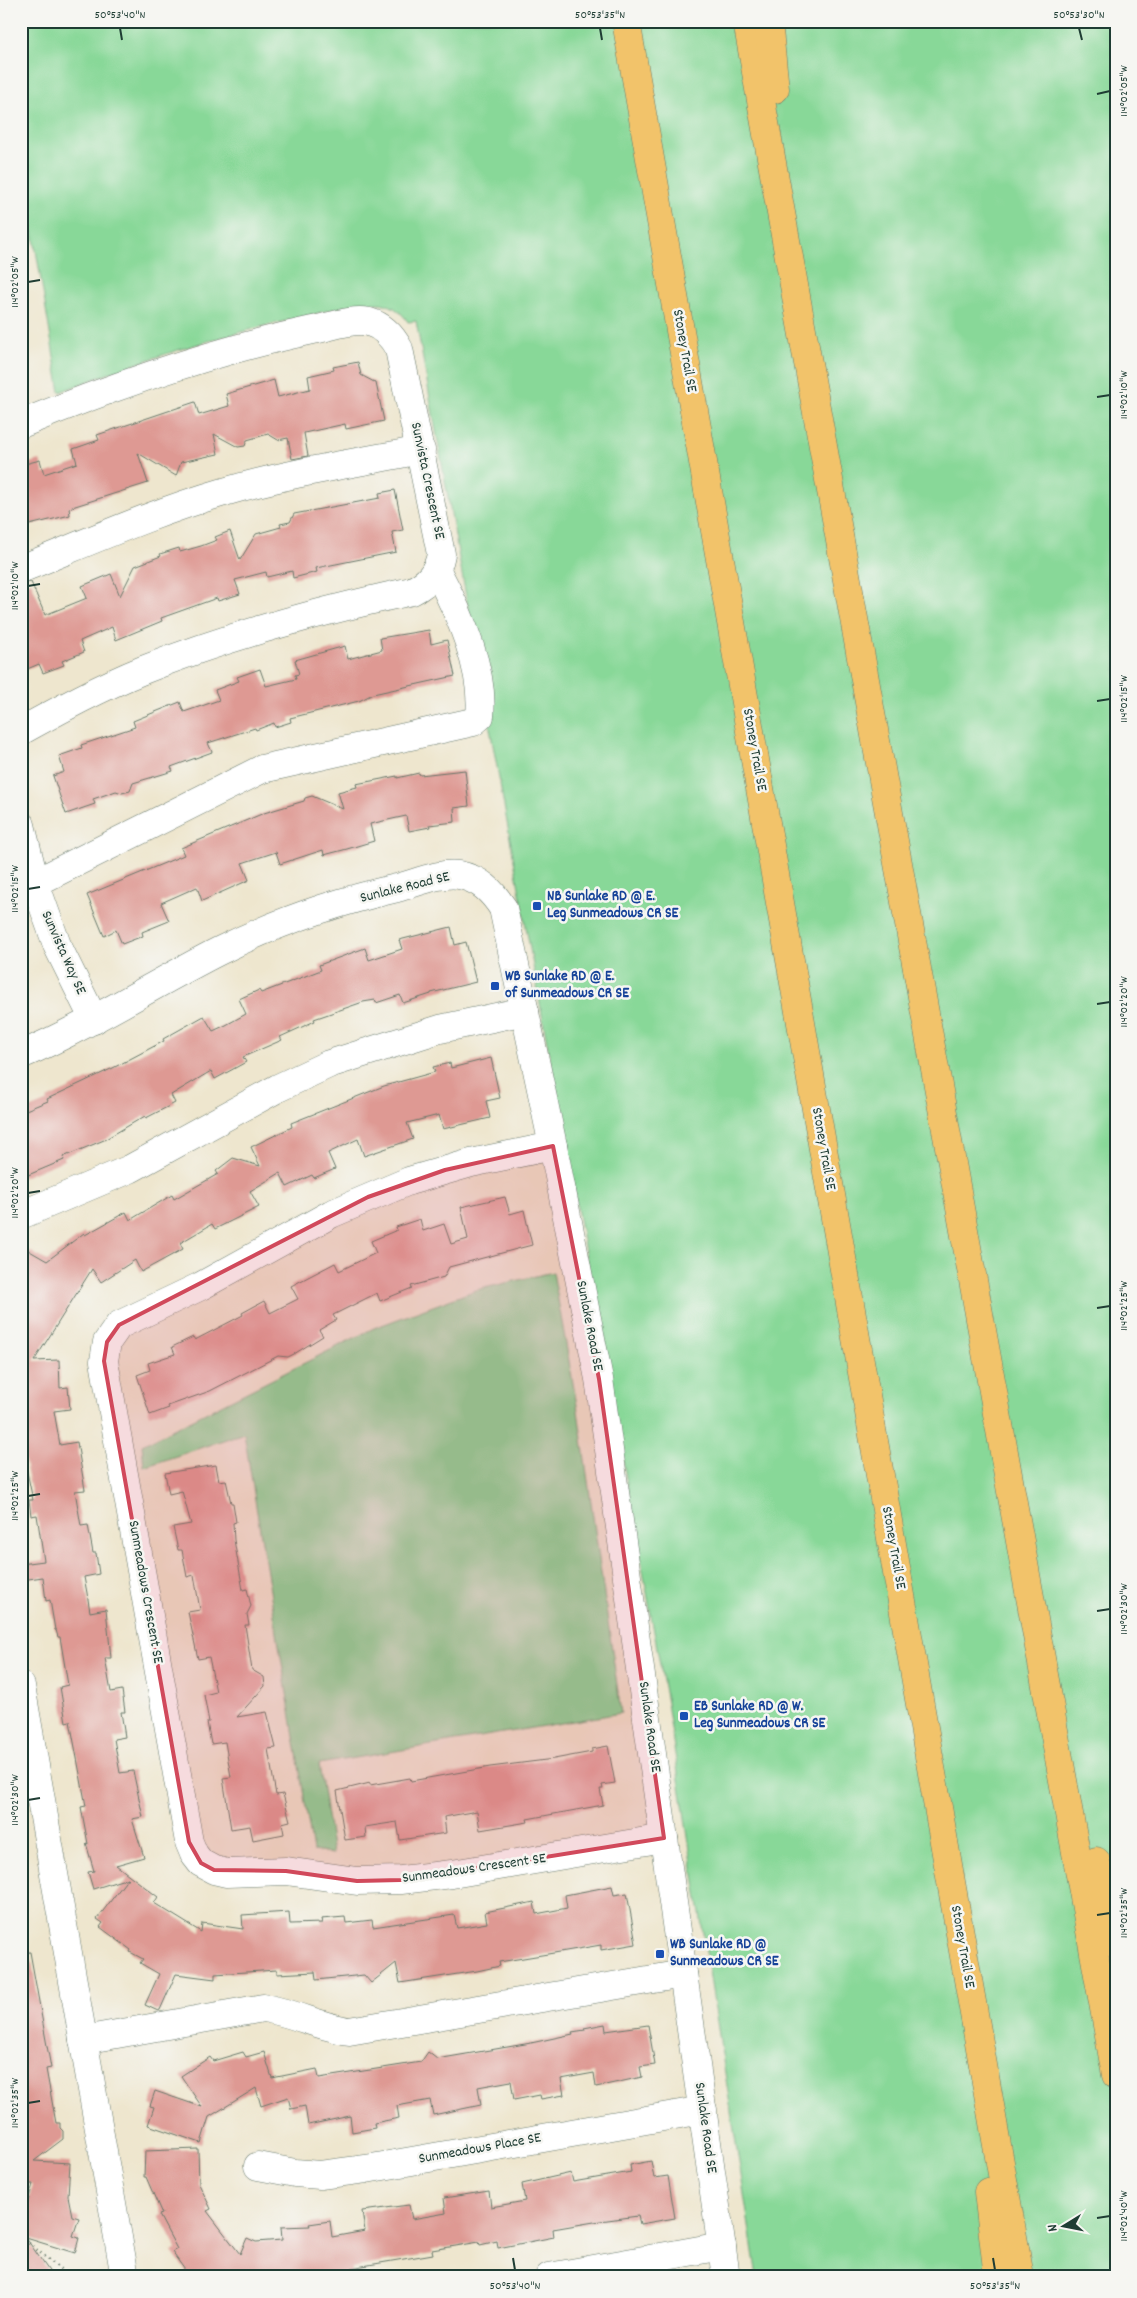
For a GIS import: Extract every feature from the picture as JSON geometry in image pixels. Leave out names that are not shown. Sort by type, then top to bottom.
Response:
[{"type":"highway","points":[[609,21],[710,498]]},
{"type":"highway","name":"Stoney Trail SE","points":[[626,21],[1020,2277]]},
{"type":"highway","points":[[747,21],[800,326],[1055,1718],[1116,2075]]},
{"type":"highway","points":[[768,21],[800,326]]},
{"type":"highway","points":[[1055,1718],[1093,1849],[1116,1944]]},
{"type":"highway","points":[[976,2026],[985,2160],[998,2277]]},
{"type":"street","name":"Sunvista Crescent SE","points":[[21,424],[102,392],[198,360],[294,334],[354,322],[367,322],[384,330],[399,349],[440,544],[439,562],[436,569]]},
{"type":"street","points":[[21,569],[136,523],[221,493],[286,476],[420,450]]},
{"type":"street","points":[[21,731],[72,703],[142,671],[241,634],[322,611],[412,591],[424,584],[436,569],[463,622],[482,700],[480,716],[473,722],[279,763],[262,769],[28,887]]},
{"type":"street","name":"Sunvista Way SE","points":[[21,825],[28,887],[94,1020]]},
{"type":"street","name":"Sunlake Road SE","points":[[21,1055],[94,1020],[219,951],[310,913],[381,891],[458,875],[472,878],[485,885],[503,908],[599,1378],[726,2277]]},
{"type":"street","points":[[21,1215],[130,1169],[278,1088],[329,1064],[440,1028],[525,1011]]},
{"type":"street","name":"Sunmeadows Crescent SE","points":[[553,1146],[471,1163],[409,1181],[331,1214],[201,1286],[119,1326],[107,1342],[104,1361],[189,1842],[194,1854],[201,1863],[214,1870],[227,1873],[286,1872],[358,1881],[401,1880],[452,1874],[664,1838]]},
{"type":"street","points":[[21,1686],[125,2277]]},
{"type":"street","points":[[83,2040],[263,2008],[278,2010],[334,2029],[356,2031],[684,1974]]},
{"type":"street","name":"Sunmeadows Place SE","points":[[258,2166],[295,2173],[320,2175],[339,2173],[703,2110]]},
{"type":"street","points":[[549,2277],[722,2246]]},
{"type":"path","points":[[21,2237],[70,2277]]},
{"type":"highlighted area","points":[[553,1146],[599,1379],[664,1838],[401,1880],[357,1881],[286,1871],[214,1870],[201,1863],[189,1842],[104,1361],[107,1342],[119,1325],[368,1197],[445,1170]]},
{"type":"green space","points":[[21,21],[1116,21],[1116,2277],[757,2277],[667,1703],[416,321],[408,322],[395,308],[382,303],[347,306],[208,341],[148,360],[60,392],[21,162]]},
{"type":"green space","points":[[553,1272],[578,1411],[621,1713],[319,1764],[333,1854],[313,1851],[244,1433],[144,1467],[142,1445],[374,1328],[476,1290]]},
{"type":"building","points":[[358,362],[361,375],[376,383],[384,421],[346,429],[345,424],[304,433],[308,456],[292,459],[288,438],[278,440],[268,434],[247,440],[245,446],[238,447],[214,434],[218,454],[181,462],[176,476],[138,453],[148,483],[69,508],[70,515],[21,527],[21,465],[40,460],[44,474],[77,463],[73,449],[99,440],[97,435],[195,402],[199,415],[229,406],[226,394],[274,380],[278,397],[310,389],[308,376],[334,370],[333,367]]},
{"type":"building","points":[[395,490],[403,530],[392,532],[396,552],[316,568],[317,572],[293,578],[292,571],[267,577],[266,572],[235,580],[240,594],[218,601],[217,598],[161,618],[162,621],[116,640],[112,627],[80,641],[84,652],[62,661],[64,665],[43,673],[39,664],[25,670],[21,660],[21,584],[31,582],[45,615],[87,598],[82,586],[111,574],[120,596],[135,566],[161,556],[160,554],[179,548],[180,552],[201,546],[217,540],[215,537],[230,531],[240,560],[256,534],[281,527],[280,524],[290,522],[294,514],[380,498],[379,493]]},
{"type":"building","points":[[429,630],[431,644],[447,640],[455,676],[373,694],[359,701],[290,718],[291,722],[275,727],[274,723],[208,743],[212,752],[171,767],[173,771],[133,783],[130,791],[122,793],[116,791],[93,799],[95,804],[66,814],[53,776],[64,772],[59,756],[82,748],[81,745],[135,727],[133,721],[180,702],[184,712],[219,700],[215,690],[239,681],[237,677],[260,669],[266,686],[296,679],[295,675],[299,674],[295,660],[345,646],[348,659],[382,650],[380,638]]},
{"type":"building","points":[[465,770],[469,806],[454,808],[455,822],[429,825],[430,827],[409,831],[406,816],[370,824],[374,841],[347,849],[324,855],[323,850],[280,864],[276,852],[242,863],[249,880],[202,901],[197,887],[161,903],[169,921],[142,932],[143,936],[122,944],[116,930],[104,936],[87,895],[184,855],[181,848],[264,813],[304,801],[305,798],[312,796],[343,809],[338,792],[357,787],[356,784],[419,773],[420,775]]},
{"type":"building","points":[[451,927],[455,945],[466,942],[476,982],[431,993],[403,1003],[400,995],[376,1003],[375,1000],[363,1002],[314,1019],[315,1021],[280,1037],[282,1040],[243,1057],[246,1062],[215,1079],[211,1071],[171,1095],[175,1103],[146,1118],[145,1116],[104,1140],[63,1157],[64,1160],[21,1178],[21,1112],[48,1101],[47,1099],[113,1068],[164,1041],[163,1039],[204,1016],[213,1031],[226,1025],[246,1014],[239,999],[259,990],[261,993],[321,970],[319,965],[365,948],[369,960],[402,949],[399,940]]},
{"type":"building","points":[[491,1058],[500,1098],[486,1101],[490,1118],[443,1129],[439,1115],[407,1123],[413,1139],[364,1156],[358,1139],[328,1153],[335,1169],[314,1178],[312,1175],[287,1187],[280,1173],[250,1191],[259,1207],[215,1229],[212,1224],[180,1243],[183,1249],[141,1272],[135,1260],[101,1282],[92,1269],[34,1361],[59,1360],[60,1388],[68,1387],[70,1409],[54,1411],[60,1445],[77,1442],[85,1490],[75,1491],[81,1526],[88,1525],[93,1553],[96,1553],[99,1574],[84,1577],[90,1612],[106,1609],[111,1658],[105,1658],[111,1692],[122,1690],[125,1712],[121,1712],[125,1737],[114,1739],[120,1773],[133,1771],[143,1817],[132,1819],[144,1857],[116,1865],[158,1897],[154,1903],[201,1932],[202,1923],[243,1929],[242,1915],[289,1912],[290,1924],[322,1923],[321,1919],[345,1917],[346,1923],[372,1920],[373,1927],[454,1915],[457,1928],[487,1923],[485,1912],[534,1902],[536,1914],[567,1908],[565,1895],[612,1886],[614,1895],[627,1893],[636,1944],[601,1950],[601,1945],[499,1962],[500,1966],[477,1971],[400,1983],[396,1963],[371,1983],[364,1975],[316,1980],[315,1972],[277,1974],[277,1970],[215,1974],[215,1979],[176,1974],[158,2011],[145,2005],[159,1974],[140,1963],[143,1959],[130,1952],[131,1950],[100,1927],[103,1923],[97,1919],[128,1878],[93,1889],[88,1872],[94,1871],[86,1843],[88,1844],[81,1807],[86,1806],[70,1721],[66,1722],[60,1687],[68,1685],[60,1637],[58,1637],[55,1630],[50,1600],[46,1601],[43,1577],[21,1580],[21,1564],[44,1561],[37,1515],[31,1516],[29,1500],[33,1500],[21,1444],[21,1246],[47,1261],[84,1233],[85,1235],[126,1212],[130,1220],[172,1195],[174,1199],[218,1174],[216,1171],[233,1158],[260,1166],[251,1147],[292,1127],[291,1123],[384,1086],[435,1072],[433,1067],[450,1063],[451,1068]]},
{"type":"building","points":[[505,1197],[510,1214],[524,1210],[532,1245],[449,1267],[444,1277],[411,1286],[412,1288],[380,1301],[377,1293],[333,1315],[336,1320],[319,1330],[323,1336],[294,1354],[288,1357],[278,1356],[210,1391],[168,1406],[169,1408],[150,1415],[137,1375],[150,1370],[148,1363],[175,1354],[172,1347],[193,1337],[195,1340],[243,1315],[242,1313],[264,1301],[270,1313],[298,1299],[291,1286],[335,1263],[339,1271],[376,1253],[371,1241],[397,1230],[396,1227],[420,1219],[423,1231],[444,1224],[451,1244],[468,1239],[461,1207]]},
{"type":"building","points":[[216,1465],[219,1481],[226,1480],[231,1503],[233,1503],[236,1522],[233,1523],[234,1540],[243,1590],[247,1589],[251,1606],[247,1614],[249,1625],[245,1625],[252,1670],[264,1677],[265,1686],[237,1717],[267,1712],[276,1748],[268,1749],[276,1795],[283,1794],[290,1821],[282,1823],[284,1834],[253,1840],[250,1826],[231,1829],[223,1778],[231,1777],[225,1742],[211,1744],[204,1695],[216,1692],[209,1657],[198,1659],[188,1612],[200,1610],[194,1575],[187,1577],[182,1550],[178,1550],[173,1527],[191,1524],[182,1491],[169,1494],[165,1473]]},
{"type":"building","points":[[608,1746],[615,1783],[602,1785],[603,1789],[600,1789],[603,1805],[527,1819],[528,1822],[480,1830],[477,1811],[444,1817],[446,1833],[400,1840],[397,1822],[365,1827],[366,1837],[345,1840],[337,1791],[370,1783],[370,1785],[410,1778],[411,1781],[490,1767],[554,1759],[592,1752],[592,1749]]},
{"type":"building","points":[[21,1952],[30,1952],[51,2068],[46,2069],[56,2123],[60,2123],[60,2128],[63,2131],[63,2139],[34,2161],[70,2163],[68,2196],[72,2216],[79,2218],[73,2236],[79,2238],[75,2253],[26,2238],[53,2277],[21,2277],[21,2226],[33,2184],[21,2184]]},
{"type":"building","points":[[605,2024],[606,2031],[648,2025],[655,2065],[640,2067],[642,2077],[596,2087],[594,2073],[561,2079],[564,2095],[541,2099],[540,2095],[514,2100],[511,2081],[478,2087],[481,2105],[433,2115],[430,2100],[397,2106],[399,2118],[374,2123],[375,2128],[352,2132],[350,2116],[308,2125],[305,2106],[291,2109],[288,2097],[261,2106],[256,2088],[209,2117],[201,2143],[148,2125],[154,2107],[150,2106],[155,2091],[202,2107],[181,2076],[210,2057],[213,2061],[243,2052],[246,2057],[264,2052],[272,2078],[317,2069],[319,2078],[421,2062],[428,2052],[437,2059],[531,2043],[573,2034],[572,2032],[585,2030],[584,2028]]},
{"type":"building","points":[[198,2149],[199,2184],[211,2209],[207,2211],[240,2254],[247,2238],[256,2242],[282,2240],[281,2227],[310,2226],[309,2224],[330,2221],[332,2237],[365,2231],[362,2211],[409,2205],[412,2219],[446,2213],[444,2198],[489,2191],[491,2207],[525,2201],[522,2184],[571,2173],[573,2182],[631,2172],[630,2165],[651,2161],[654,2178],[668,2176],[675,2218],[640,2224],[638,2216],[553,2229],[554,2237],[498,2248],[497,2241],[480,2245],[479,2242],[432,2250],[433,2254],[351,2268],[351,2274],[329,2277],[190,2277],[172,2252],[177,2249],[159,2215],[162,2214],[146,2177],[144,2177],[145,2151]]},
{"type":"place","name":"NB Sunlake RD @ E. Leg Sunmeadows CR SE","points":[[537,906]]},
{"type":"place","name":"WB Sunlake RD @ E. of Sunmeadows CR SE","points":[[495,986]]},
{"type":"place","name":"EB Sunlake RD @ W. Leg Sunmeadows CR SE","points":[[684,1716]]},
{"type":"place","name":"WB Sunlake RD @ Sunmeadows CR SE","points":[[660,1954]]}]
